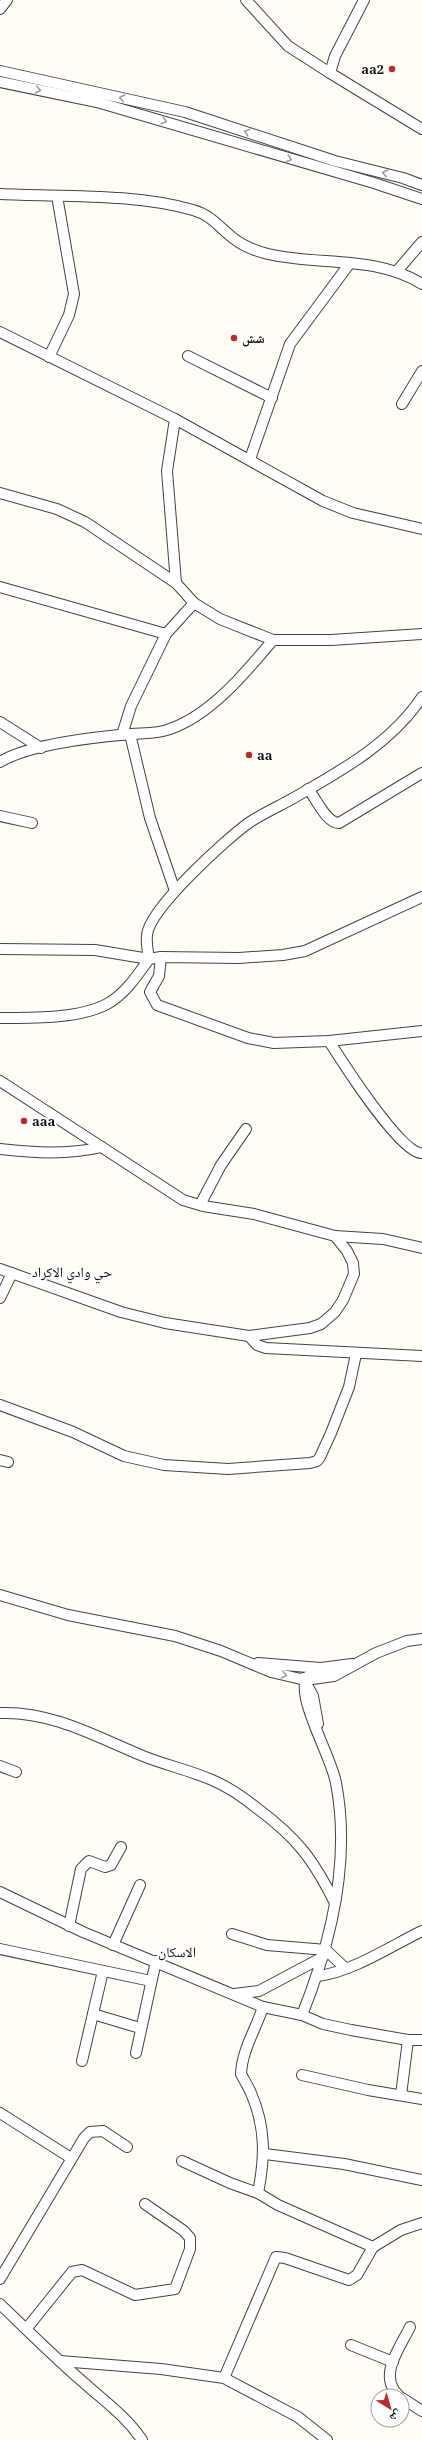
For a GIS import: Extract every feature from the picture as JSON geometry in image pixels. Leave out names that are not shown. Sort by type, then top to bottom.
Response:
[{"type":"street","points":[[0,9],[7,0]]},
{"type":"street","points":[[246,0],[288,46],[422,129]]},
{"type":"street","points":[[330,73],[335,56],[364,0]]},
{"type":"street","points":[[0,70],[185,112],[328,159],[403,178],[422,185]]},
{"type":"street","points":[[0,82],[97,102],[374,183],[422,199]]},
{"type":"street","points":[[0,194],[139,201],[192,210],[214,220],[233,238],[257,251],[279,256],[350,263],[397,270],[422,284]]},
{"type":"street","points":[[48,358],[69,315],[74,294],[57,196]]},
{"type":"street","points":[[397,270],[422,242]]},
{"type":"street","points":[[250,459],[272,398],[285,355],[294,336],[350,263]]},
{"type":"street","points":[[0,332],[7,334],[48,358],[175,419],[250,459],[323,501],[353,513],[422,529]]},
{"type":"street","points":[[188,356],[272,398]]},
{"type":"street","points":[[402,404],[422,372]]},
{"type":"street","points":[[175,419],[167,471],[176,583]]},
{"type":"street","points":[[0,493],[57,509],[85,522],[176,583],[194,602],[220,619],[273,640],[331,640],[422,634]]},
{"type":"street","points":[[0,587],[166,634]]},
{"type":"street","points":[[175,891],[150,818],[126,735],[132,706],[166,634],[194,602]]},
{"type":"street","points":[[0,762],[8,757],[41,748],[168,730],[181,725],[230,688],[273,640]]},
{"type":"street","points":[[0,1018],[43,1017],[96,1008],[106,1004],[122,992],[149,959],[147,934],[156,916],[175,891],[250,822],[359,758],[383,740],[411,713],[422,697]]},
{"type":"street","points":[[0,722],[41,748]]},
{"type":"street","points":[[308,789],[333,822],[339,823],[422,773]]},
{"type":"street","points":[[0,816],[32,823]]},
{"type":"street","points":[[0,949],[94,950],[149,959],[161,957],[239,958],[283,955],[305,950],[422,897]]},
{"type":"street","points":[[161,957],[159,976],[150,992],[157,1005],[248,1038],[288,1044],[329,1041],[422,1030]]},
{"type":"street","points":[[329,1041],[396,1137],[413,1152],[422,1154]]},
{"type":"street","points":[[0,1081],[183,1200],[200,1205],[246,1212],[335,1236],[384,1239],[422,1248]]},
{"type":"street","points":[[200,1205],[221,1165],[246,1129]]},
{"type":"street","points":[[0,1149],[42,1154],[79,1152],[102,1147]]},
{"type":"street","points":[[0,1269],[121,1312],[165,1323],[249,1336],[310,1328],[321,1324],[335,1312],[344,1300],[354,1274],[349,1254],[335,1236]]},
{"type":"street","points":[[0,1298],[12,1273]]},
{"type":"street","points":[[249,1336],[257,1345],[266,1348],[356,1354],[422,1356]]},
{"type":"street","points":[[0,1405],[73,1432],[124,1456],[138,1459],[182,1467],[228,1469],[290,1466],[317,1461],[320,1457],[349,1387],[356,1354]]},
{"type":"street","points":[[0,1595],[68,1615],[175,1636],[271,1672],[305,1680],[334,1676],[352,1664],[395,1645],[422,1639]]},
{"type":"street","points":[[247,1662],[290,1667],[320,1668],[352,1664]]},
{"type":"street","points":[[290,1667],[305,1680]]},
{"type":"street","points":[[302,2015],[318,1976],[324,1953],[334,1903],[339,1862],[339,1805],[332,1769],[304,1697],[305,1680],[320,1668]]},
{"type":"street","points":[[0,1713],[27,1713],[58,1721],[93,1733],[144,1757],[223,1785],[277,1822],[298,1842],[318,1869],[334,1903]]},
{"type":"street","points":[[0,1766],[16,1772]]},
{"type":"street","points":[[69,1926],[81,1869],[84,1864],[89,1861],[105,1867],[111,1865],[122,1847]]},
{"type":"street","points":[[113,1945],[140,1885]]},
{"type":"street","points":[[0,1892],[69,1926],[113,1945],[156,1961],[263,2007],[302,2015],[323,2024],[351,2030],[408,2040],[422,2040]]},
{"type":"street","points":[[318,1976],[331,1974],[345,1968],[422,1931]]},
{"type":"street","points":[[232,1934],[267,1945],[324,1953],[345,1968]]},
{"type":"street","points":[[0,1949],[151,1981]]},
{"type":"street","points":[[234,1994],[259,1991],[324,1953]]},
{"type":"street","points":[[136,2053],[140,2028],[156,1961]]},
{"type":"street","points":[[82,2061],[103,1971]]},
{"type":"street","points":[[258,2193],[264,2154],[258,2113],[241,2074],[250,2039],[257,2026],[263,2007]]},
{"type":"street","points":[[93,2014],[140,2028]]},
{"type":"street","points":[[402,2095],[408,2040]]},
{"type":"street","points":[[302,2075],[368,2090],[422,2099]]},
{"type":"street","points":[[0,2113],[71,2158]]},
{"type":"street","points":[[0,2279],[84,2138],[90,2132],[97,2130],[103,2131],[127,2147]]},
{"type":"street","points":[[264,2154],[344,2164],[422,2180]]},
{"type":"street","points":[[182,2161],[230,2183],[258,2193],[278,2205],[373,2247]]},
{"type":"street","points":[[27,2328],[72,2272],[77,2270],[82,2270],[135,2295],[176,2289],[190,2249],[190,2238],[145,2204]]},
{"type":"street","points":[[224,2378],[276,2257],[286,2258],[349,2280],[357,2275],[373,2247],[406,2228],[422,2222]]},
{"type":"street","points":[[0,2304],[27,2328],[60,2362],[111,2405],[132,2426],[142,2440]]},
{"type":"street","points":[[394,2388],[389,2380],[389,2371],[410,2327]]},
{"type":"street","points":[[351,2345],[393,2362]]},
{"type":"street","points":[[60,2362],[161,2369],[224,2378],[298,2417],[327,2440]]},
{"type":"street","points":[[410,2403],[422,2411]]},
{"type":"place","name":"aa2","points":[[392,69]]},
{"type":"place","name":"شش","points":[[234,338]]},
{"type":"place","name":"aa","points":[[249,755]]},
{"type":"place","name":"aaa","points":[[24,1121]]},
{"type":"district","name":"حي وادي الاكراد","points":[[72,1272]]},
{"type":"district","name":"الاسكان","points":[[177,1952]]}]
